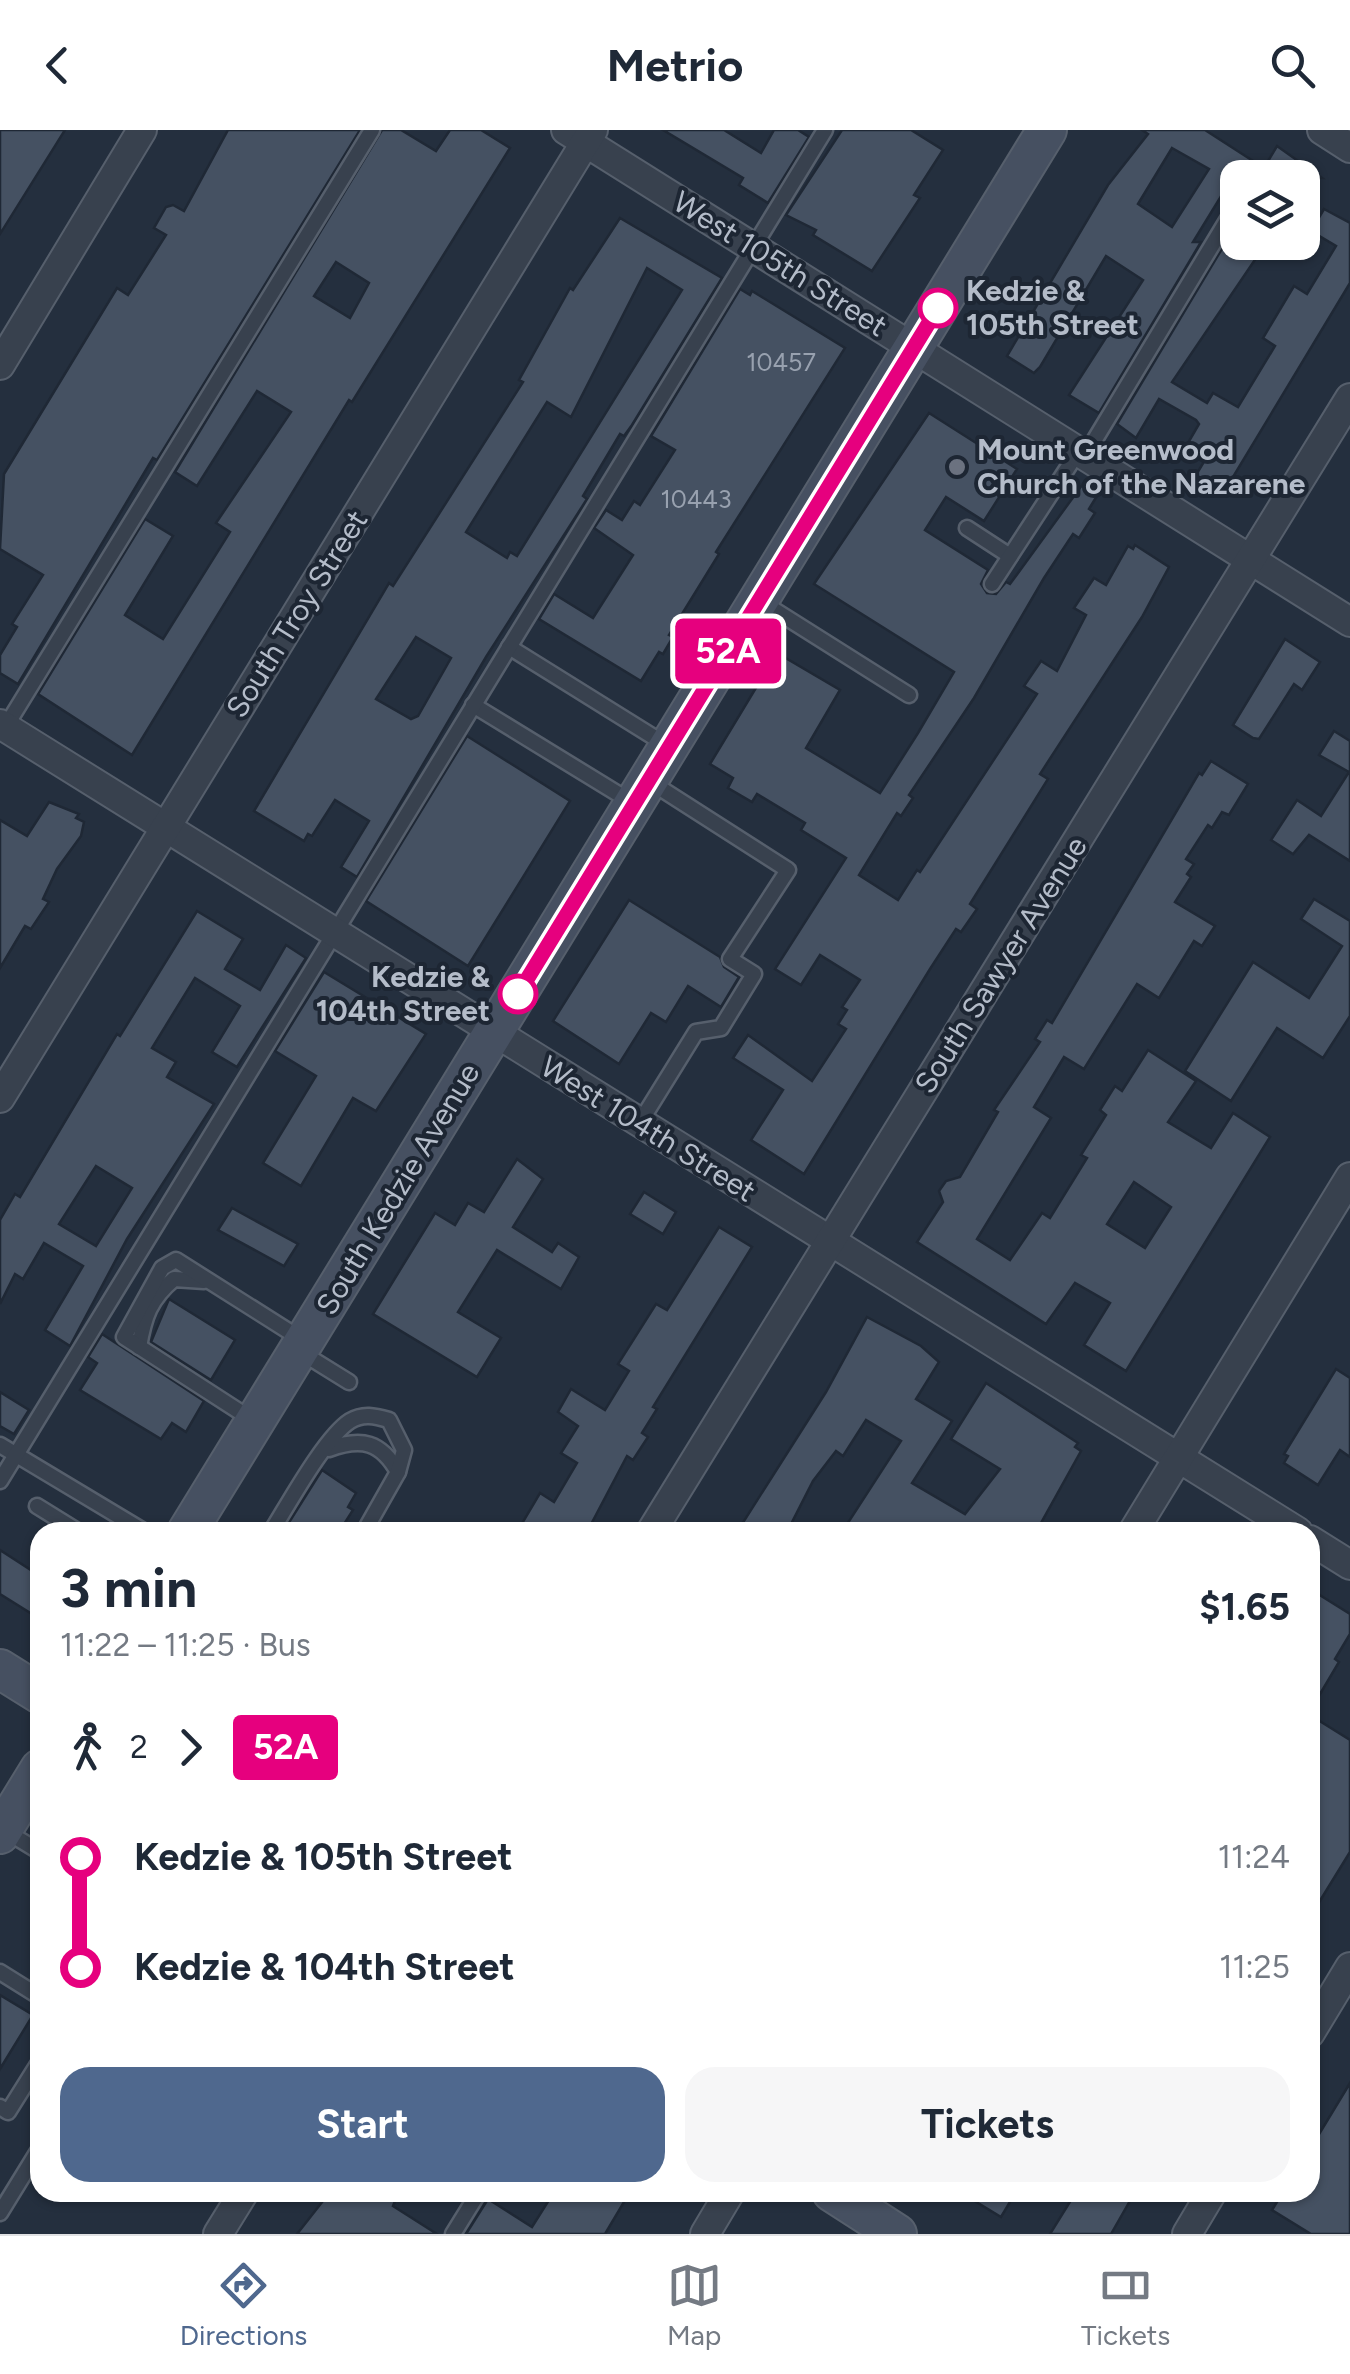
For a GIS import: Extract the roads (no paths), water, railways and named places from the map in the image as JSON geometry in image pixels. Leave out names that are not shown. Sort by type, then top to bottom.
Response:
[{"type":"main road","name":"South Kedzie Avenue","points":[[194,1522],[1047,130]]},
{"type":"main road","points":[[0,1669],[30,1688]]},
{"type":"main road","points":[[2,1832],[30,1786]]},
{"type":"main road","points":[[848,2202],[898,2234]]},
{"type":"street","points":[[0,365],[142,130]]},
{"type":"street","points":[[1322,130],[1350,148]]},
{"type":"street","name":"West 105th Street","points":[[582,134],[753,248],[1350,622]]},
{"type":"street","name":"South Troy Street","points":[[0,1098],[582,134]]},
{"type":"street","name":"South Sawyer Avenue","points":[[657,1522],[1350,398]]},
{"type":"street","name":"West 104th Street","points":[[2,729],[1282,1522]]},
{"type":"street","points":[[1139,1522],[1350,1177]]},
{"type":"street","points":[[1320,1546],[1350,1565]]},
{"type":"street","points":[[1320,2016],[1350,1967]]},
{"type":"street","points":[[218,2234],[238,2202]]},
{"type":"street","points":[[705,2234],[724,2202]]},
{"type":"street","points":[[1186,2234],[1206,2202]]},
{"type":"lane","points":[[2,729],[372,130]]},
{"type":"lane","points":[[0,1480],[825,130]]},
{"type":"lane","points":[[992,584],[1082,454],[1220,231]]},
{"type":"lane","points":[[966,528],[1010,556]]},
{"type":"lane","points":[[759,601],[909,695]]},
{"type":"lane","points":[[509,646],[669,746]]},
{"type":"lane","points":[[473,704],[788,870],[730,959],[754,974],[721,1028],[696,1032],[639,1124]]},
{"type":"lane","points":[[256,1422],[139,1347],[144,1312],[174,1279],[210,1281],[349,1382]]},
{"type":"lane","points":[[278,1522],[348,1422],[369,1414],[388,1420],[404,1450],[398,1472],[370,1522]]},
{"type":"lane","points":[[325,1451],[352,1441],[369,1442],[388,1454],[398,1472]]},
{"type":"lane","points":[[0,1445],[128,1522]]},
{"type":"lane","points":[[38,1506],[63,1522]]},
{"type":"lane","points":[[2,1832],[30,1847]]},
{"type":"lane","points":[[0,1972],[30,1991]]},
{"type":"lane","points":[[0,2107],[8,2112],[30,2076]]},
{"type":"lane","points":[[0,2214],[30,2164]]},
{"type":"lane","points":[[454,2234],[473,2202]]},
{"type":"place","name":"Kedzie & 105th Street","points":[[938,308]]},
{"type":"place","name":"Mount Greenwood Church of the Nazarene","points":[[957,467]]},
{"type":"place","name":"Kedzie & 104th Street","points":[[518,994]]}]
